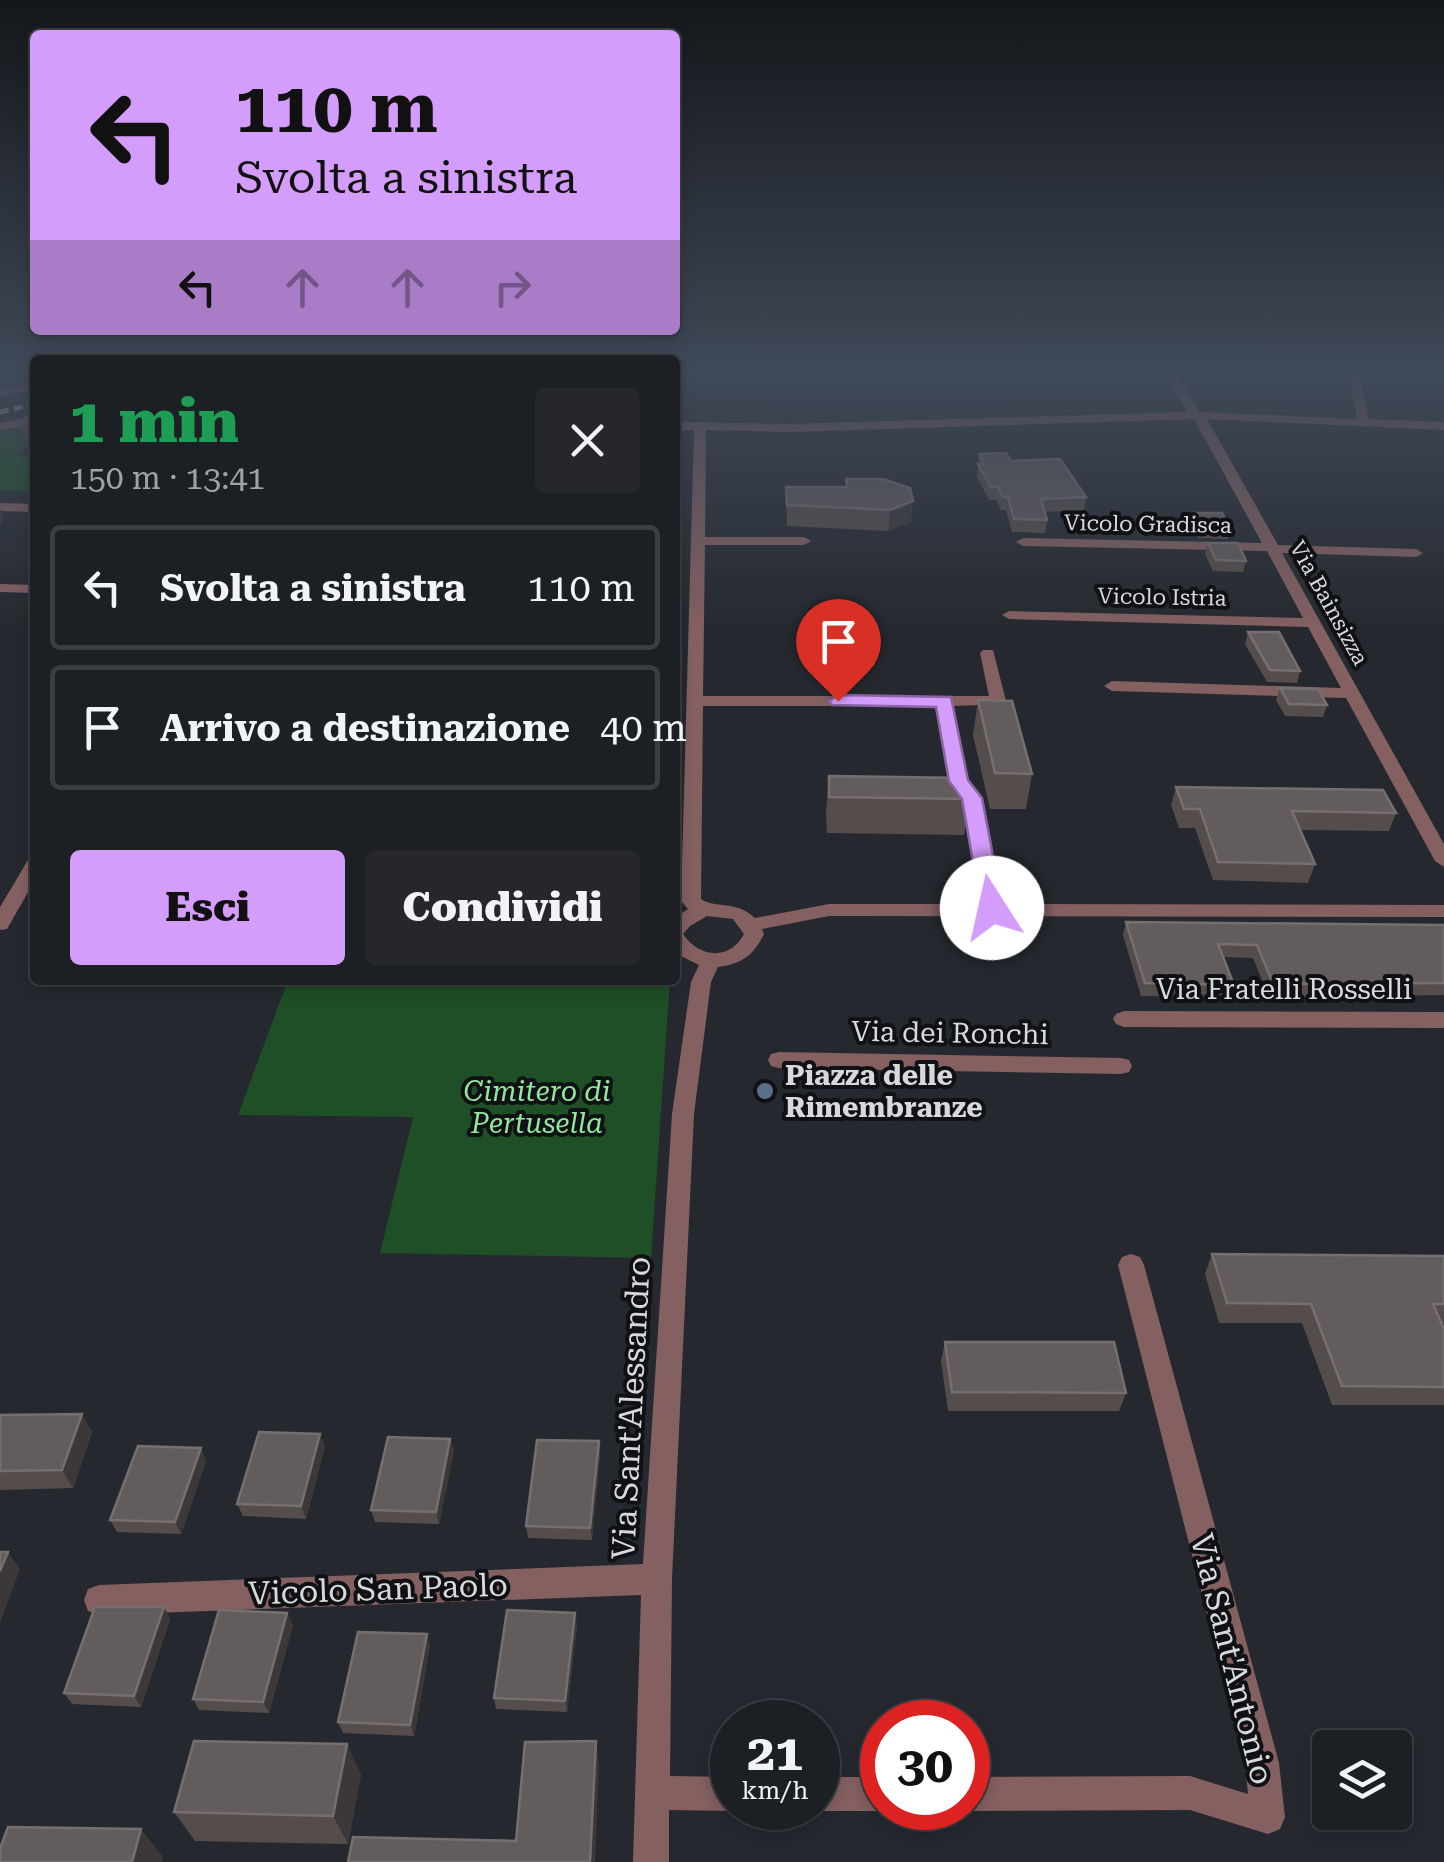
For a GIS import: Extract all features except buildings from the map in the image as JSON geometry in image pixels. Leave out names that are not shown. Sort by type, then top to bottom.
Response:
[{"type":"street","points":[[697,458],[691,516],[697,540],[691,901],[702,910]]},
{"type":"street","name":"Via Bainsizza","points":[[1221,458],[1444,860]]},
{"type":"street","points":[[0,506],[30,508]]},
{"type":"street","points":[[697,540],[804,541]]},
{"type":"street","name":"Vicolo Gradisca","points":[[1023,542],[1416,552]]},
{"type":"street","points":[[0,588],[30,589]]},
{"type":"street","name":"Vicolo Istria","points":[[1008,615],[1314,623]]},
{"type":"street","points":[[696,701],[998,701],[988,653]]},
{"type":"street","points":[[1112,686],[1353,693]]},
{"type":"street","points":[[944,701],[958,781],[972,798],[992,908]]},
{"type":"street","points":[[3,913],[30,872]]},
{"type":"street","points":[[3,913],[30,910]]},
{"type":"street","points":[[680,922],[702,910],[726,910],[751,926],[754,934],[747,949],[727,960],[711,961],[686,954],[680,943]]},
{"type":"street","points":[[751,926],[829,910],[1444,911]]},
{"type":"street","name":"Via Sant'Alessandro","points":[[651,1862],[657,1579],[682,1114],[701,982],[711,961]]},
{"type":"street","name":"Via Fratelli Rosselli","points":[[1124,1019],[1444,1020]]},
{"type":"street","name":"Via dei Ronchi","points":[[778,1060],[1120,1066]]},
{"type":"street","name":"Via Sant'Antonio","points":[[990,1794],[1190,1794],[1268,1817],[1262,1763],[1131,1265]]},
{"type":"street","name":"Vicolo San Paolo","points":[[99,1600],[657,1579]]},
{"type":"street","points":[[652,1793],[710,1794]]},
{"type":"green space","points":[[0,458],[30,458],[30,491],[0,491]]},
{"type":"green space","name":"Cimitero di Pertusella","points":[[286,985],[670,985],[651,1258],[380,1253],[413,1117],[238,1115]]},
{"type":"place","name":"Piazza delle Rimembranze","points":[[765,1091]]},
{"type":"route","points":[[838,701],[944,701],[958,781],[972,798],[992,908]]}]
